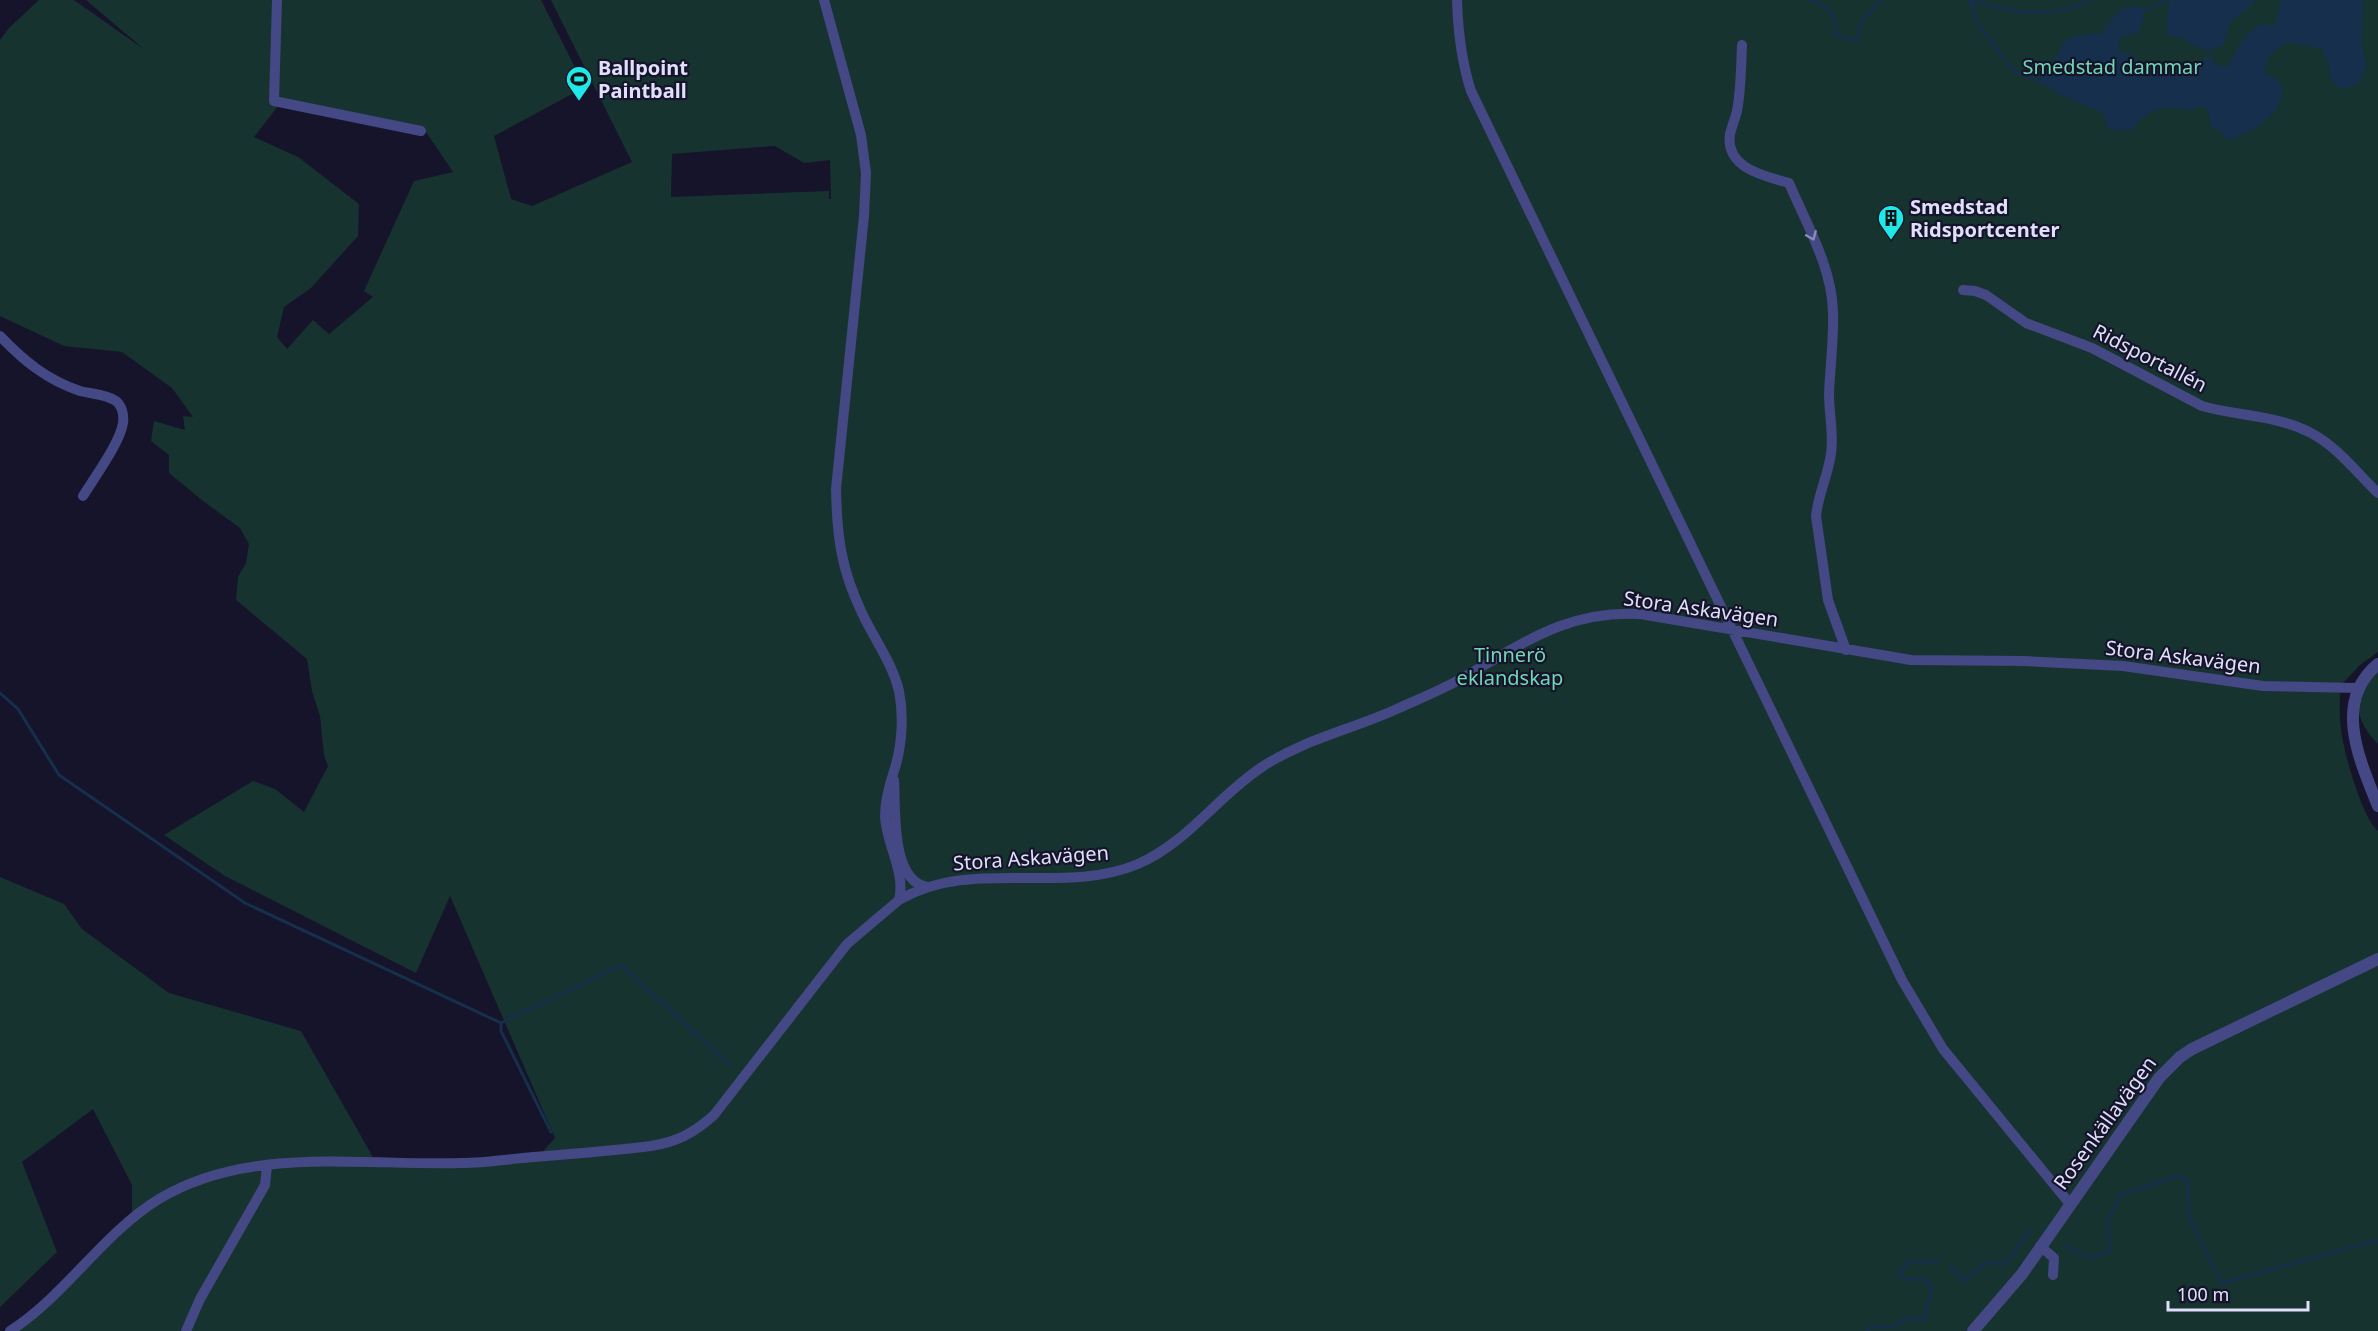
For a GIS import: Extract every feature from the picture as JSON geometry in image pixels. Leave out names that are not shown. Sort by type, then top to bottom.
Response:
[{"type":"street","points":[[277,0],[274,101],[421,131]]},
{"type":"street","points":[[824,0],[861,135],[866,173],[864,216],[836,489],[836,522],[841,557],[850,586],[862,614],[890,665],[898,688],[902,724],[894,772],[887,794],[885,816],[889,842],[901,882],[899,900]]},
{"type":"street","points":[[1456,0],[1459,42],[1471,90],[1731,630],[1918,1011],[1943,1049],[2070,1204]]},
{"type":"street","points":[[1742,45],[1739,97],[1730,134],[1731,144],[1742,164],[1752,172],[1789,183],[1821,258],[1829,285],[1833,311],[1829,396],[1831,455],[1816,516],[1828,600],[1846,650]]},
{"type":"street","name":"Ridsportallén","points":[[1963,290],[1986,295],[2026,323],[2092,348],[2202,406],[2264,417],[2311,433],[2326,443],[2378,493]]},
{"type":"street","points":[[0,336],[17,354],[41,373],[73,388],[114,400],[121,408],[122,427],[110,453],[83,496]]},
{"type":"street","name":"Stora Askavägen","points":[[10,1331],[47,1300],[112,1236],[158,1200],[176,1190],[221,1173],[267,1166],[312,1163],[462,1163],[651,1146],[689,1135],[714,1115],[847,944],[899,900],[927,886],[977,878],[1090,876],[1128,868],[1148,859],[1181,838],[1246,779],[1276,758],[1306,743],[1396,710],[1461,679],[1542,632],[1562,624],[1606,614],[1625,613],[1911,660],[2024,661],[2123,666],[2263,686],[2358,688]]},
{"type":"street","points":[[2378,664],[2358,688],[2353,715],[2360,763],[2378,806]]},
{"type":"street","points":[[894,772],[895,824],[902,859],[909,876],[914,881],[927,886]]},
{"type":"street","name":"Rosenkällavägen","points":[[1973,1331],[2012,1287],[2159,1078],[2180,1057],[2227,1031],[2378,959]]},
{"type":"street","points":[[186,1331],[200,1299],[265,1185],[267,1166]]},
{"type":"street","points":[[2040,1246],[2054,1258],[2053,1275]]},
{"type":"green space","name":"Tinnerö eklandskap","points":[[39,0],[74,0],[145,50],[86,0],[541,0],[585,87],[494,136],[511,199],[532,206],[632,162],[551,0],[2378,0],[2378,652],[2360,665],[2340,686],[2340,724],[2354,783],[2366,813],[2378,831],[2378,1331],[8,1331],[132,1219],[132,1185],[93,1109],[22,1162],[57,1252],[0,1307],[0,877],[64,904],[82,929],[169,993],[301,1031],[373,1157],[345,1163],[537,1158],[555,1138],[450,896],[416,973],[225,876],[164,835],[253,781],[275,789],[304,812],[328,766],[324,755],[320,716],[312,691],[307,659],[236,600],[238,577],[246,563],[249,544],[240,528],[169,473],[169,455],[151,441],[154,421],[185,430],[183,416],[193,417],[172,388],[122,352],[64,346],[0,316],[0,40],[9,28]],"holes":[[[282,101],[424,129],[453,172],[414,181],[364,291],[373,297],[329,334],[313,320],[287,349],[277,337],[284,307],[311,288],[358,236],[359,204],[298,157],[254,137]],[[775,146],[804,163],[830,160],[831,199],[829,199],[829,191],[671,197],[672,154]]]},
{"type":"green space","points":[[2378,671],[2378,744],[2361,719],[2359,697],[2367,682]]},
{"type":"water","name":"Smedstad dammar","points":[[2169,0],[2255,0],[2250,7],[2231,21],[2223,46],[2208,51],[2192,45],[2185,39],[2166,34]]},
{"type":"water","name":"Smedstad dammar","points":[[2280,0],[2363,0],[2362,43],[2366,67],[2358,84],[2349,88],[2340,88],[2330,78],[2329,65],[2322,49],[2288,42],[2271,55],[2265,69],[2266,74],[2278,81],[2282,90],[2281,100],[2276,109],[2257,127],[2235,138],[2227,140],[2216,128],[2211,128],[2208,111],[2204,106],[2189,110],[2167,107],[2155,110],[2141,119],[2133,129],[2121,131],[2108,128],[2103,113],[2061,95],[2040,82],[2041,76],[2047,71],[2066,40],[2076,36],[2102,33],[2119,12],[2136,6],[2143,8],[2142,25],[2137,32],[2121,36],[2118,49],[2124,54],[2130,53],[2140,64],[2147,67],[2198,63],[2210,55],[2216,65],[2227,67],[2248,32],[2262,24],[2270,26],[2276,22]]},
{"type":"waterway","points":[[1811,0],[1831,12],[1835,21],[1836,35],[1852,40],[1857,38],[1861,22],[1882,0]]},
{"type":"waterway","points":[[1970,0],[1977,22],[2011,68],[2042,82]]},
{"type":"waterway","points":[[1971,1],[2015,11],[2046,12],[2061,10],[2089,0]]},
{"type":"waterway","points":[[2141,12],[2167,0]]},
{"type":"waterway","points":[[0,693],[18,709],[59,775],[245,903],[501,1023],[621,965],[730,1065]]},
{"type":"waterway","points":[[501,1023],[501,1031],[551,1132]]},
{"type":"waterway","points":[[2066,1246],[2089,1257],[2110,1252],[2107,1222],[2121,1195],[2178,1176],[2188,1180],[2189,1217],[2221,1283],[2378,1240]]},
{"type":"waterway","points":[[1951,1266],[1963,1281],[1986,1263],[2005,1264],[2030,1231]]},
{"type":"waterway","points":[[1867,1331],[1871,1327],[1895,1327],[1904,1319],[1925,1319],[1932,1289],[1924,1279],[1904,1279],[1899,1273],[1908,1262],[1938,1261]]},
{"type":"place","name":"Ballpoint Paintball","points":[[579,102]]},
{"type":"place","name":"Smedstad Ridsportcenter","points":[[1891,241]]}]
